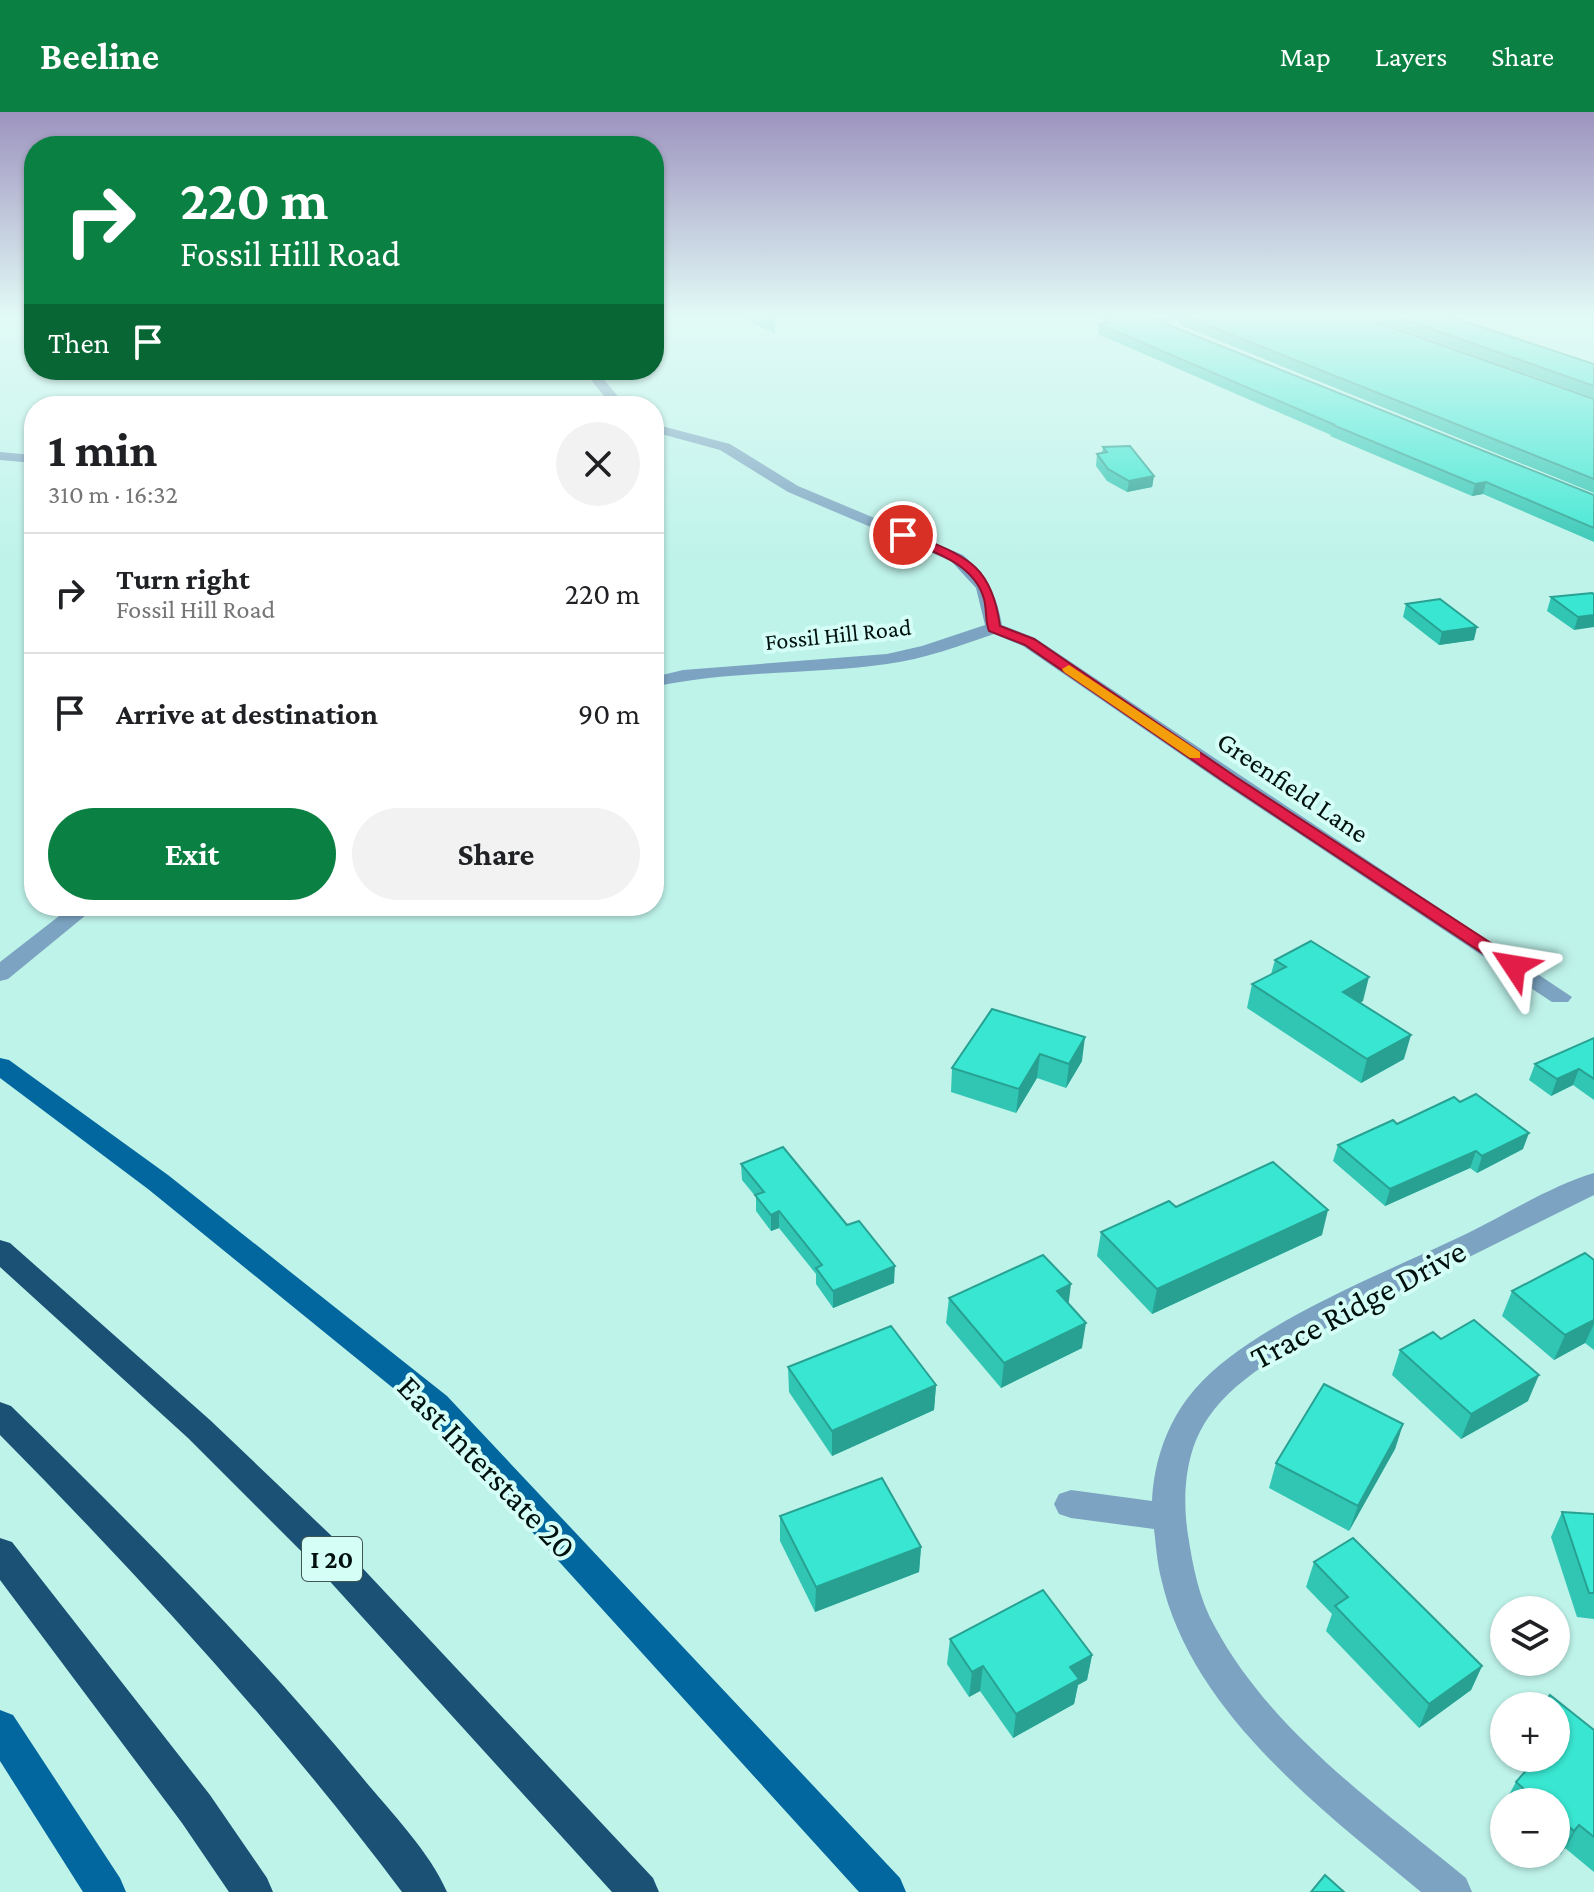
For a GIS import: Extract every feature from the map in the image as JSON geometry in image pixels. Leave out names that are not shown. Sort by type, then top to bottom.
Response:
[{"type":"highway","name":"I 20","points":[[0,1250],[199,1429],[327,1554],[639,1892]]},
{"type":"highway","points":[[0,1415],[93,1507],[271,1696],[427,1892]]},
{"type":"highway","points":[[0,1553],[196,1809],[253,1892]]},
{"type":"main road","name":"East Interstate 20","points":[[0,1066],[158,1182],[436,1405],[886,1892]]},
{"type":"main road","points":[[0,1728],[106,1892]]},
{"type":"street","points":[[664,431],[725,447],[793,489],[957,558],[978,576],[990,598],[994,628]]},
{"type":"street","points":[[0,456],[24,458]]},
{"type":"street","name":"Fossil Hill Road","points":[[664,680],[715,671],[890,659],[937,648],[994,628]]},
{"type":"street","name":"Greenfield Lane","points":[[994,628],[1029,642],[1231,780],[1560,997]]},
{"type":"street","points":[[0,974],[74,916]]},
{"type":"street","name":"Trace Ridge Drive","points":[[1452,1892],[1301,1766],[1242,1700],[1203,1643],[1186,1600],[1169,1542],[1167,1489],[1178,1447],[1196,1411],[1219,1383],[1295,1330],[1594,1183]]},
{"type":"street","points":[[1071,1504],[1168,1517]]},
{"type":"building","points":[[1272,398],[1351,398],[1594,495],[1594,528],[1486,482],[1475,484]]},
{"type":"building","points":[[1391,398],[1594,399],[1594,479]]},
{"type":"building","points":[[1130,446],[1154,476],[1129,481],[1108,469],[1097,454],[1107,452],[1103,447]]},
{"type":"building","points":[[1592,593],[1594,615],[1578,617],[1551,597]]},
{"type":"building","points":[[1440,599],[1477,627],[1442,632],[1406,604]]},
{"type":"building","points":[[1311,941],[1369,977],[1343,992],[1411,1035],[1367,1059],[1252,984],[1286,967],[1275,960]]},
{"type":"building","points":[[992,1009],[1085,1037],[1069,1064],[1040,1054],[1019,1089],[952,1068]]},
{"type":"building","points":[[1594,1038],[1594,1079],[1579,1069],[1557,1079],[1535,1064]]},
{"type":"building","points":[[1476,1094],[1529,1133],[1482,1156],[1476,1151],[1390,1189],[1338,1145],[1393,1120],[1397,1124],[1454,1097],[1460,1102]]},
{"type":"building","points":[[783,1147],[847,1225],[859,1221],[895,1266],[833,1291],[816,1268],[822,1265],[779,1211],[771,1215],[755,1195],[764,1192],[741,1164]]},
{"type":"building","points":[[1273,1162],[1328,1210],[1157,1289],[1101,1232],[1169,1201],[1176,1207]]},
{"type":"building","points":[[1585,1253],[1594,1260],[1594,1320],[1565,1335],[1512,1291]]},
{"type":"building","points":[[1043,1255],[1071,1284],[1057,1291],[1086,1323],[1004,1363],[949,1298]]},
{"type":"building","points":[[1474,1320],[1539,1375],[1471,1414],[1400,1350],[1433,1332],[1441,1339]]},
{"type":"building","points":[[891,1326],[936,1385],[832,1431],[788,1367]]},
{"type":"building","points":[[1324,1384],[1403,1424],[1358,1506],[1276,1463]]},
{"type":"building","points":[[882,1478],[921,1547],[816,1587],[780,1516]]},
{"type":"building","points":[[1562,1512],[1594,1514],[1594,1593],[1589,1593]]},
{"type":"building","points":[[1353,1538],[1482,1666],[1429,1704],[1335,1606],[1348,1597],[1314,1562]]},
{"type":"building","points":[[1043,1590],[1092,1655],[1070,1667],[1079,1679],[1016,1714],[983,1666],[972,1672],[950,1639]]},
{"type":"building","points":[[1570,1711],[1594,1730],[1594,1837],[1579,1825],[1574,1831],[1570,1828],[1570,1788],[1523,1788],[1516,1782],[1525,1772],[1570,1772]]},
{"type":"building","points":[[1325,1875],[1344,1892],[1311,1892]]},
{"type":"slow traffic","points":[[1069,669],[1195,755]]},
{"type":"route","points":[[903,535],[957,558],[978,576],[990,598],[994,628],[1029,642],[1231,780],[1514,966]]}]
